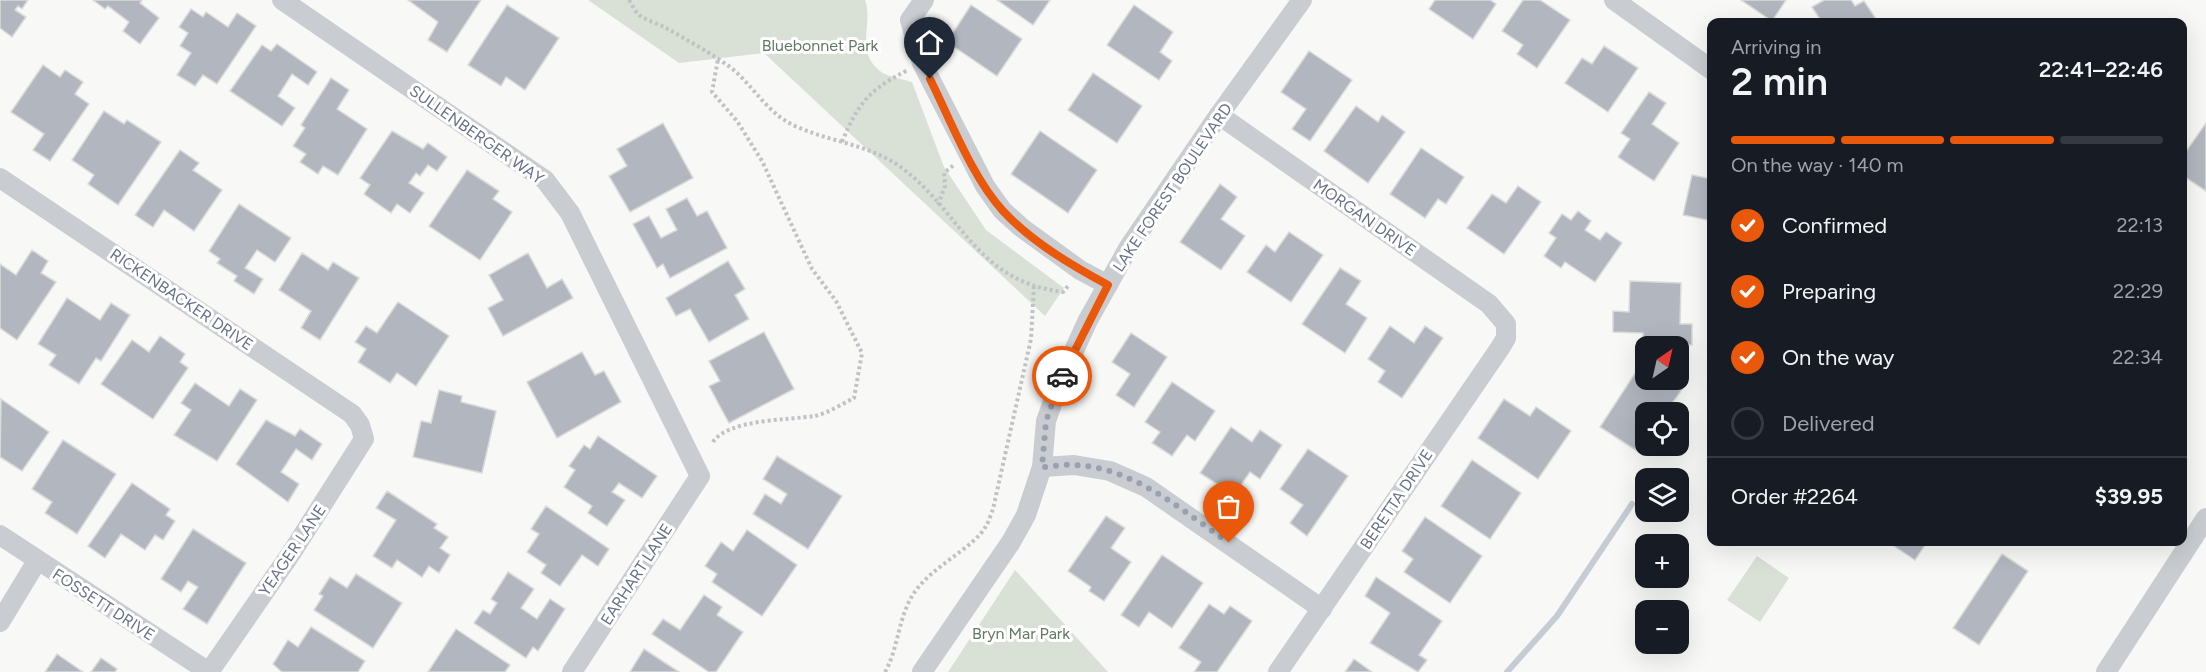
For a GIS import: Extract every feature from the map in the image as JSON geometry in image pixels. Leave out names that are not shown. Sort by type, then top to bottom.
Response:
[{"type":"street","name":"SULLENBERGER WAY","points":[[282,0],[545,180],[570,213],[700,476]]},
{"type":"street","points":[[924,0],[910,20],[922,63],[985,186],[1002,210],[1022,228],[1080,270],[1108,285]]},
{"type":"street","name":"LAKE FOREST BOULEVARD","points":[[922,672],[1011,542],[1026,515],[1042,467],[1046,421],[1061,379],[1108,285],[1130,247],[1219,115],[1302,0]]},
{"type":"street","points":[[1614,0],[1707,66]]},
{"type":"street","name":"MORGAN DRIVE","points":[[1219,115],[1489,304],[1506,324]]},
{"type":"street","name":"RICKENBACKER DRIVE","points":[[0,178],[352,414],[360,425]]},
{"type":"street","name":"BERETTA DRIVE","points":[[1278,672],[1500,348],[1506,338],[1506,324]]},
{"type":"street","name":"YEAGER LANE","points":[[209,672],[292,552],[364,439],[360,425]]},
{"type":"street","points":[[1042,467],[1074,465],[1110,471],[1146,487],[1322,609]]},
{"type":"street","name":"EARHART LANE","points":[[572,672],[700,476]]},
{"type":"street","points":[[2106,672],[2206,518]]},
{"type":"street","name":"FOSSETT DRIVE","points":[[0,536],[209,672]]},
{"type":"street","points":[[0,622],[37,561]]},
{"type":"path","points":[[629,0],[641,16],[689,40],[732,69],[768,109],[780,117],[815,134],[883,155],[924,187],[986,259],[1034,285],[1063,292],[1080,270]]},
{"type":"path","points":[[713,442],[717,435],[735,428],[818,415],[854,398],[862,353],[836,301],[812,269],[762,161],[736,121],[712,92],[718,59]]},
{"type":"path","points":[[843,142],[855,114],[870,93],[922,63]]},
{"type":"path","points":[[938,205],[945,186],[944,173],[968,154]]},
{"type":"path","points":[[885,672],[892,659],[898,626],[914,594],[932,572],[986,528],[993,509],[1031,339],[1034,285]]},
{"type":"green space","name":"Bluebonnet Park","points":[[588,0],[865,0],[867,9],[866,46],[872,63],[883,73],[912,82],[944,167],[986,230],[1064,288],[1045,316],[764,53],[679,63]]},
{"type":"green space","points":[[1757,556],[1789,578],[1760,622],[1727,600]]},
{"type":"green space","name":"Bryn Mar Park","points":[[1015,570],[1108,672],[948,672]]},
{"type":"building","points":[[0,0],[28,0],[22,9],[18,6],[15,10],[26,17],[12,37],[0,28]]},
{"type":"building","points":[[93,0],[142,0],[140,3],[159,18],[140,44],[123,31],[129,22],[108,6],[105,9]]},
{"type":"building","points":[[408,0],[481,0],[447,52],[428,40],[438,22]]},
{"type":"building","points":[[997,0],[1050,0],[1033,25]]},
{"type":"building","points":[[1435,0],[1490,0],[1496,4],[1473,39],[1429,9]]},
{"type":"building","points":[[1523,0],[1540,0],[1570,20],[1537,68],[1517,54],[1523,45],[1502,31]]},
{"type":"building","points":[[1741,0],[1786,0],[1774,18],[1768,18]]},
{"type":"building","points":[[1824,0],[1851,0],[1855,6],[1864,1],[1875,18],[1819,18],[1812,7]]},
{"type":"building","points":[[507,5],[559,38],[525,90],[506,77],[501,86],[468,65]]},
{"type":"building","points":[[971,5],[1022,39],[997,76],[947,42]]},
{"type":"building","points":[[1134,5],[1173,32],[1160,52],[1172,61],[1159,80],[1107,45]]},
{"type":"building","points":[[191,9],[203,17],[206,12],[228,27],[237,13],[256,26],[217,84],[203,75],[195,86],[177,75],[191,53],[180,46],[188,33],[179,27]]},
{"type":"building","points":[[277,44],[317,72],[308,85],[292,74],[278,96],[295,108],[282,126],[230,91],[262,45],[271,51]]},
{"type":"building","points":[[1604,46],[1638,68],[1608,112],[1565,83],[1582,58],[1592,64]]},
{"type":"building","points":[[1309,51],[1352,80],[1310,141],[1292,129],[1306,109],[1281,92]]},
{"type":"building","points":[[43,65],[60,77],[65,70],[83,82],[75,94],[89,104],[50,161],[33,150],[44,134],[11,112]]},
{"type":"building","points":[[1093,73],[1142,106],[1117,143],[1068,110]]},
{"type":"building","points":[[331,78],[349,90],[337,109],[367,129],[338,175],[323,166],[318,174],[300,162],[306,154],[293,146],[305,128],[301,125]]},
{"type":"building","points":[[1649,92],[1666,103],[1652,124],[1679,143],[1654,181],[1618,157],[1630,139],[1621,133]]},
{"type":"building","points":[[1356,106],[1378,122],[1382,115],[1405,132],[1368,183],[1324,151]]},
{"type":"building","points":[[104,111],[124,124],[127,120],[161,142],[118,205],[88,184],[94,175],[72,160]]},
{"type":"building","points":[[663,123],[693,178],[630,212],[609,176],[627,166],[617,149]]},
{"type":"building","points":[[2206,123],[2206,191],[2187,178],[2187,150]]},
{"type":"building","points":[[392,131],[423,149],[428,143],[447,157],[437,171],[428,165],[420,176],[416,173],[409,183],[424,193],[410,213],[397,204],[391,213],[364,194],[370,185],[360,178]]},
{"type":"building","points":[[1040,131],[1097,170],[1068,213],[1011,174]]},
{"type":"building","points":[[1421,148],[1464,177],[1446,204],[1438,199],[1425,218],[1390,194]]},
{"type":"building","points":[[180,150],[199,163],[193,170],[222,190],[194,231],[164,210],[153,227],[135,215]]},
{"type":"building","points":[[467,170],[499,191],[493,199],[512,212],[480,260],[429,226]]},
{"type":"building","points":[[1692,175],[1707,178],[1707,220],[1683,215]]},
{"type":"building","points":[[1220,184],[1237,197],[1221,219],[1245,236],[1221,270],[1180,242]]},
{"type":"building","points":[[1518,186],[1541,202],[1504,254],[1467,228],[1492,194],[1506,203]]},
{"type":"building","points":[[687,198],[697,216],[707,211],[727,248],[670,278],[663,264],[657,268],[633,224],[649,216],[661,238],[677,230],[666,209]]},
{"type":"building","points":[[239,204],[291,238],[275,262],[257,250],[245,268],[263,279],[254,294],[234,281],[237,276],[217,263],[220,259],[209,251]]},
{"type":"building","points":[[1578,211],[1591,221],[1585,230],[1600,240],[1606,232],[1622,243],[1595,282],[1565,262],[1561,268],[1544,256],[1556,238],[1549,233],[1562,214],[1571,220]]},
{"type":"building","points":[[1289,232],[1323,255],[1291,302],[1247,272],[1266,245],[1275,252]]},
{"type":"building","points":[[32,250],[48,261],[41,273],[56,282],[17,340],[0,328],[0,264],[16,275]]},
{"type":"building","points":[[302,253],[328,270],[333,262],[359,278],[320,340],[301,328],[311,311],[279,290]]},
{"type":"building","points":[[528,253],[547,288],[562,279],[573,298],[503,336],[488,308],[503,300],[489,275]]},
{"type":"building","points":[[728,261],[745,289],[735,295],[749,319],[709,342],[690,309],[676,316],[666,298]]},
{"type":"building","points":[[1340,268],[1361,281],[1346,304],[1367,318],[1345,353],[1302,324]]},
{"type":"building","points":[[1630,281],[1681,283],[1680,324],[1692,324],[1692,345],[1689,345],[1689,336],[1643,336],[1643,333],[1613,332],[1613,311],[1629,312]]},
{"type":"building","points":[[67,298],[100,320],[111,303],[130,315],[101,361],[96,358],[79,384],[49,365],[56,355],[38,344]]},
{"type":"building","points":[[398,302],[449,336],[416,386],[397,373],[390,383],[358,362],[366,349],[355,342],[366,326],[377,333]]},
{"type":"building","points":[[1390,326],[1414,343],[1425,326],[1443,338],[1402,398],[1378,382],[1385,371],[1368,359]]},
{"type":"building","points":[[764,332],[794,389],[729,423],[709,386],[720,381],[709,361]]},
{"type":"building","points":[[1131,333],[1167,357],[1134,407],[1116,395],[1130,374],[1112,362]]},
{"type":"building","points":[[160,336],[185,354],[180,362],[188,368],[153,419],[101,384],[132,340],[149,352]]},
{"type":"building","points":[[582,352],[595,375],[604,371],[621,402],[557,438],[527,382]]},
{"type":"building","points":[[1635,373],[1635,390],[1682,390],[1673,402],[1635,402],[1635,450],[1600,427]]},
{"type":"building","points":[[1172,382],[1215,411],[1195,441],[1187,435],[1172,456],[1152,443],[1160,432],[1145,422]]},
{"type":"building","points":[[195,383],[229,406],[240,389],[257,400],[217,461],[174,435],[191,410],[181,403]]},
{"type":"building","points":[[439,390],[462,396],[461,402],[496,411],[482,473],[413,457],[421,421],[431,423]]},
{"type":"building","points":[[1,399],[49,432],[22,471],[0,457]]},
{"type":"building","points":[[1504,399],[1530,416],[1536,407],[1571,431],[1538,479],[1478,438]]},
{"type":"building","points":[[266,420],[295,436],[300,429],[322,444],[312,460],[296,449],[281,472],[299,484],[288,502],[236,464]]},
{"type":"building","points":[[1231,427],[1252,442],[1260,430],[1282,445],[1260,479],[1250,472],[1234,495],[1200,473]]},
{"type":"building","points":[[598,436],[657,476],[642,498],[619,483],[612,492],[625,500],[607,526],[588,513],[592,506],[564,487],[575,470],[569,466],[584,445],[590,449]]},
{"type":"building","points":[[63,440],[116,474],[77,534],[45,513],[52,502],[32,489]]},
{"type":"building","points":[[1308,449],[1348,476],[1307,536],[1290,523],[1303,505],[1280,489]]},
{"type":"building","points":[[777,456],[842,496],[808,549],[753,514],[765,494],[781,504],[787,494],[763,479]]},
{"type":"building","points":[[1472,460],[1521,493],[1490,539],[1441,506]]},
{"type":"building","points":[[132,483],[170,509],[166,515],[175,521],[163,540],[155,535],[145,550],[121,534],[105,558],[88,546]]},
{"type":"building","points":[[387,491],[437,524],[434,528],[448,537],[440,548],[450,555],[439,573],[429,566],[422,577],[397,560],[392,568],[373,556],[396,520],[376,508]]},
{"type":"building","points":[[546,506],[609,549],[598,566],[582,555],[560,586],[541,573],[546,565],[527,552],[539,534],[531,529]]},
{"type":"building","points":[[1106,516],[1125,528],[1111,548],[1131,562],[1104,601],[1089,591],[1091,587],[1068,571]]},
{"type":"building","points":[[1425,517],[1482,556],[1450,603],[1404,572],[1413,559],[1402,551]]},
{"type":"building","points":[[193,529],[246,563],[207,624],[183,609],[198,587],[188,581],[181,592],[161,579]]},
{"type":"building","points":[[747,530],[797,565],[762,616],[712,582],[717,574],[705,566],[721,542],[733,551]]},
{"type":"building","points":[[1894,546],[1924,546],[1915,560]]},
{"type":"building","points":[[2002,554],[2028,571],[1979,645],[1953,628]]},
{"type":"building","points":[[1162,555],[1203,583],[1172,628],[1149,612],[1139,627],[1121,615]]},
{"type":"building","points":[[508,572],[534,589],[521,608],[537,619],[550,599],[565,609],[538,651],[533,647],[526,658],[474,623],[483,610],[490,614],[497,603],[491,599]]},
{"type":"building","points":[[356,574],[402,603],[373,648],[314,610],[323,596],[319,594],[330,577],[347,588]]},
{"type":"building","points":[[1376,577],[1442,621],[1419,655],[1427,660],[1418,672],[1370,643],[1390,613],[1365,596]]},
{"type":"building","points":[[704,595],[722,607],[717,615],[743,632],[716,672],[709,672],[652,634],[663,619],[680,630]]},
{"type":"building","points":[[1209,604],[1224,614],[1230,606],[1252,621],[1217,672],[1194,672],[1201,662],[1179,648]]},
{"type":"building","points":[[311,627],[365,661],[358,672],[282,672],[273,664],[288,640],[298,647]]},
{"type":"building","points":[[456,629],[510,665],[505,672],[428,672]]},
{"type":"building","points":[[644,649],[679,672],[630,672]]},
{"type":"building","points":[[57,654],[83,672],[45,672]]},
{"type":"building","points":[[101,658],[117,669],[115,672],[91,672]]},
{"type":"building","points":[[1354,659],[1372,672],[1345,672]]},
{"type":"waterway","points":[[1507,672],[1557,616],[1632,504]]},
{"type":"way so far","points":[[1062,376],[1046,421],[1042,467],[1074,465],[1110,471],[1146,487],[1229,543]]},
{"type":"route","points":[[930,79],[985,186],[1002,210],[1022,228],[1080,270],[1108,285],[1088,320],[1062,376]]}]
